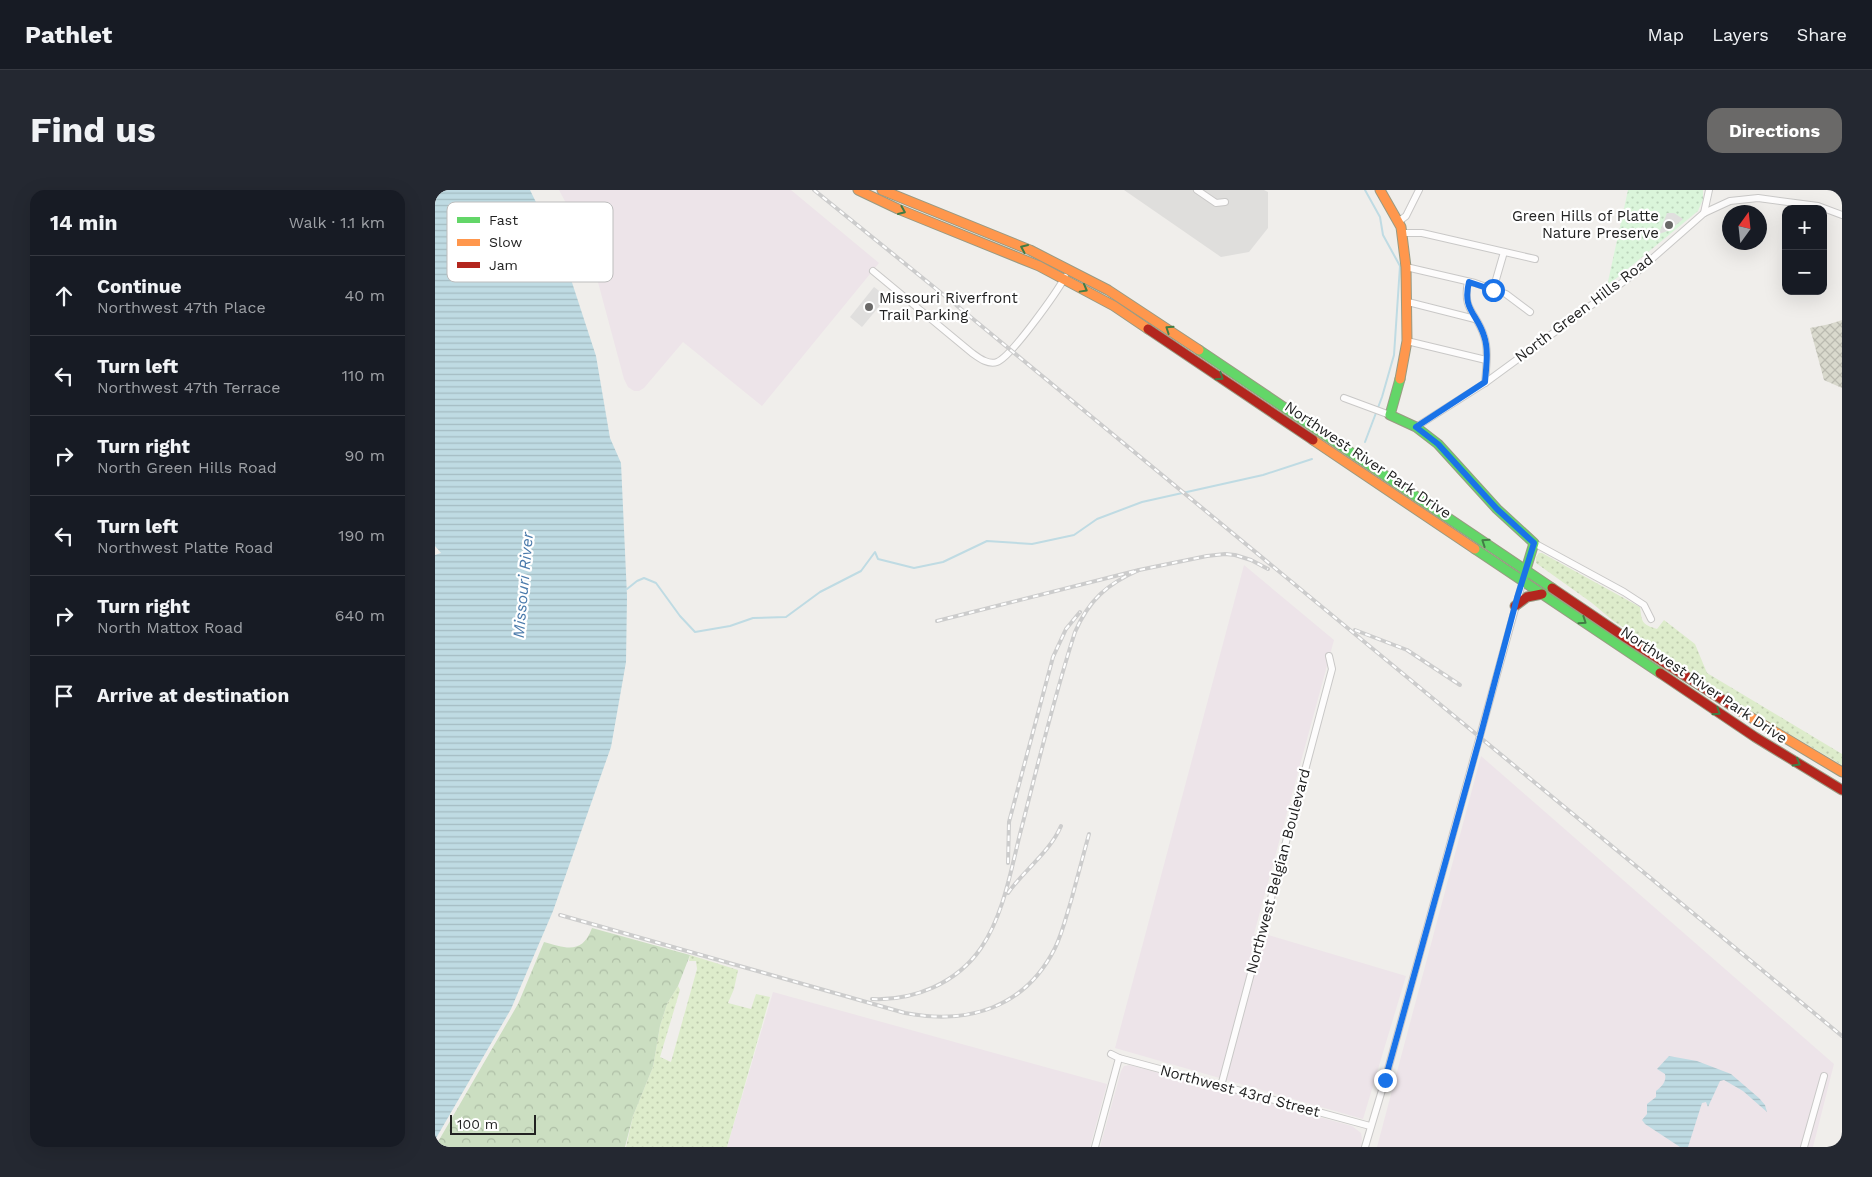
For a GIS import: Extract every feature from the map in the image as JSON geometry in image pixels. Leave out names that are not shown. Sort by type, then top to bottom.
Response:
[{"type":"main road","name":"Northwest River Park Drive","points":[[858,190],[898,209],[1064,278],[1143,325],[1755,737],[1842,790]]},
{"type":"main road","name":"Northwest River Park Drive","points":[[881,190],[997,236],[1069,269],[1133,306],[1626,638],[1745,714],[1842,772]]},
{"type":"main road","points":[[1380,190],[1403,234],[1406,267],[1407,341],[1400,380],[1387,414],[1420,430],[1438,444],[1497,509],[1534,543],[1523,580]]},
{"type":"main road","points":[[1279,417],[1285,407]]},
{"type":"main road","points":[[1515,606],[1520,601],[1533,595],[1542,594]]},
{"type":"street","points":[[1197,190],[1216,203],[1225,202]]},
{"type":"street","points":[[1398,222],[1405,216],[1419,190]]},
{"type":"street","points":[[1704,213],[1709,190]]},
{"type":"street","name":"North Green Hills Road","points":[[1420,430],[1638,271],[1704,213],[1730,201],[1758,198],[1818,206],[1842,215]]},
{"type":"street","points":[[1403,234],[1422,233],[1535,259]]},
{"type":"street","points":[[1493,290],[1504,252]]},
{"type":"street","points":[[1406,267],[1469,282],[1506,294],[1530,312]]},
{"type":"street","points":[[873,271],[972,353],[981,359],[995,363],[1011,350],[1058,289],[1069,269]]},
{"type":"street","points":[[1469,282],[1466,292],[1468,306],[1484,335],[1485,382]]},
{"type":"street","points":[[1407,302],[1475,320]]},
{"type":"street","points":[[1407,341],[1486,360]]},
{"type":"street","points":[[1344,398],[1387,414]]},
{"type":"street","points":[[1534,543],[1624,592],[1644,605],[1651,619]]},
{"type":"street","points":[[1365,1147],[1523,580]]},
{"type":"street","name":"Northwest Belgian Boulevard","points":[[1221,1086],[1332,669],[1329,656]]},
{"type":"street","name":"Northwest 43rd Street","points":[[1111,1054],[1119,1058],[1370,1126]]},
{"type":"street","points":[[1095,1147],[1119,1058]]},
{"type":"street","points":[[1804,1147],[1824,1076]]},
{"type":"shaded area","points":[[559,190],[791,190],[879,263],[762,406],[683,342],[644,388],[634,391],[628,387],[624,379],[598,282],[613,282],[613,202],[565,202]]},
{"type":"shaded area","points":[[1124,190],[1264,190],[1268,192],[1268,228],[1249,252],[1221,257]]},
{"type":"shaded area","name":"Green Hills of Platte Nature Preserve","points":[[1667,213],[1674,213],[1683,219],[1670,230],[1659,234]]},
{"type":"shaded area","name":"Missouri Riverfront Trail Parking","points":[[874,287],[887,297],[862,327],[850,317]]},
{"type":"shaded area","points":[[1842,320],[1842,388],[1824,380],[1810,328]]},
{"type":"shaded area","points":[[1244,565],[1334,640],[1254,934],[1268,935],[1406,976],[1363,1119],[1115,1048]]},
{"type":"shaded area","points":[[1481,756],[1834,1064],[1813,1147],[1377,1147]]},
{"type":"shaded area","points":[[773,992],[1107,1084],[1090,1147],[727,1147]]},
{"type":"shaded area","points":[[1130,1065],[1352,1126],[1361,1133],[1361,1147],[1100,1147],[1121,1071],[1124,1066]]},
{"type":"green space","points":[[1628,190],[1703,190],[1703,199],[1698,211],[1607,286]]},
{"type":"green space","points":[[1539,553],[1640,607],[1643,622],[1648,626],[1657,629],[1664,620],[1695,644],[1707,673],[1842,754],[1842,765],[1752,712],[1612,620],[1592,603],[1536,563],[1536,557]]},
{"type":"green space","points":[[592,928],[690,955],[678,986],[667,1004],[660,1026],[653,1067],[633,1116],[625,1147],[435,1147],[518,1004],[544,942],[566,947],[578,946],[588,937]]},
{"type":"green space","points":[[690,955],[738,970],[734,989],[728,1003],[751,1009],[756,994],[770,997],[727,1147],[626,1147],[633,1116],[653,1067],[660,1026],[667,1004],[678,986],[680,990],[660,1057],[671,1062],[697,969],[696,961],[689,961]]},
{"type":"water","name":"Missouri River","points":[[435,190],[530,190],[536,202],[447,202],[447,282],[572,282],[596,356],[610,438],[621,463],[627,596],[626,662],[611,747],[553,911],[511,1009],[435,1140],[435,555],[441,553],[435,546]]},
{"type":"water","points":[[1669,1056],[1697,1061],[1731,1074],[1759,1098],[1765,1105],[1767,1112],[1743,1091],[1724,1080],[1720,1081],[1708,1107],[1706,1102],[1702,1103],[1688,1147],[1680,1147],[1645,1124],[1642,1120],[1647,1114],[1647,1104],[1656,1097],[1656,1091],[1662,1086],[1665,1079],[1665,1074],[1657,1069]]},
{"type":"waterway","points":[[1365,190],[1380,217],[1383,235],[1400,266],[1394,355],[1382,397],[1365,442]]},
{"type":"waterway","points":[[627,589],[644,578],[656,583],[680,616],[695,632],[730,626],[753,618],[786,617],[820,592],[861,571],[875,552],[878,559],[914,568],[943,562],[987,541],[1032,544],[1074,535],[1097,519],[1142,502],[1263,475],[1312,459]]},
{"type":"railway","points":[[814,190],[961,309],[1842,1036]]},
{"type":"railway","points":[[937,621],[1139,570],[1207,556],[1235,555],[1251,560],[1268,569]]},
{"type":"railway","points":[[872,999],[903,997],[933,987],[960,971],[981,948],[996,921],[1006,891],[1046,731],[1075,632],[1086,611],[1100,594],[1117,581],[1139,570]]},
{"type":"railway","points":[[1008,863],[1009,822],[1053,657],[1066,629],[1080,612]]},
{"type":"railway","points":[[1355,630],[1407,650],[1460,685]]},
{"type":"railway","points":[[1008,893],[1044,853],[1061,826]]},
{"type":"railway","points":[[560,915],[905,1013],[928,1016],[972,1014],[992,1008],[1011,998],[1028,985],[1043,969],[1062,931],[1089,834]]},
{"type":"traffic: fast","points":[[1199,350],[1552,588]]},
{"type":"traffic: fast","points":[[1400,379],[1390,415],[1416,427],[1438,444],[1497,509],[1534,543],[1524,576]]},
{"type":"traffic: fast","points":[[1475,549],[1660,673]]},
{"type":"traffic: slow","points":[[858,190],[898,209],[1039,266],[1114,306],[1148,329]]},
{"type":"traffic: slow","points":[[882,190],[1030,250],[1108,290],[1199,350]]},
{"type":"traffic: slow","points":[[1380,190],[1401,227],[1406,267],[1407,341],[1400,379]]},
{"type":"traffic: slow","points":[[1313,440],[1475,549]]},
{"type":"traffic: slow","points":[[1737,709],[1842,772]]},
{"type":"traffic: jam","points":[[1148,329],[1313,440]]},
{"type":"traffic: jam","points":[[1552,588],[1737,709]]},
{"type":"traffic: jam","points":[[1515,606],[1527,597],[1542,594]]},
{"type":"traffic: jam","points":[[1660,673],[1755,737],[1842,790]]},
{"type":"place","name":"Green Hills of Platte Nature Preserve","points":[[1669,225]]},
{"type":"place","name":"Missouri Riverfront Trail Parking","points":[[869,307]]},
{"type":"route","points":[[1385,1080],[1517,598],[1534,543],[1497,509],[1438,444],[1416,427],[1485,382],[1486,348],[1484,335],[1468,306],[1466,292],[1469,282],[1493,290]]}]
